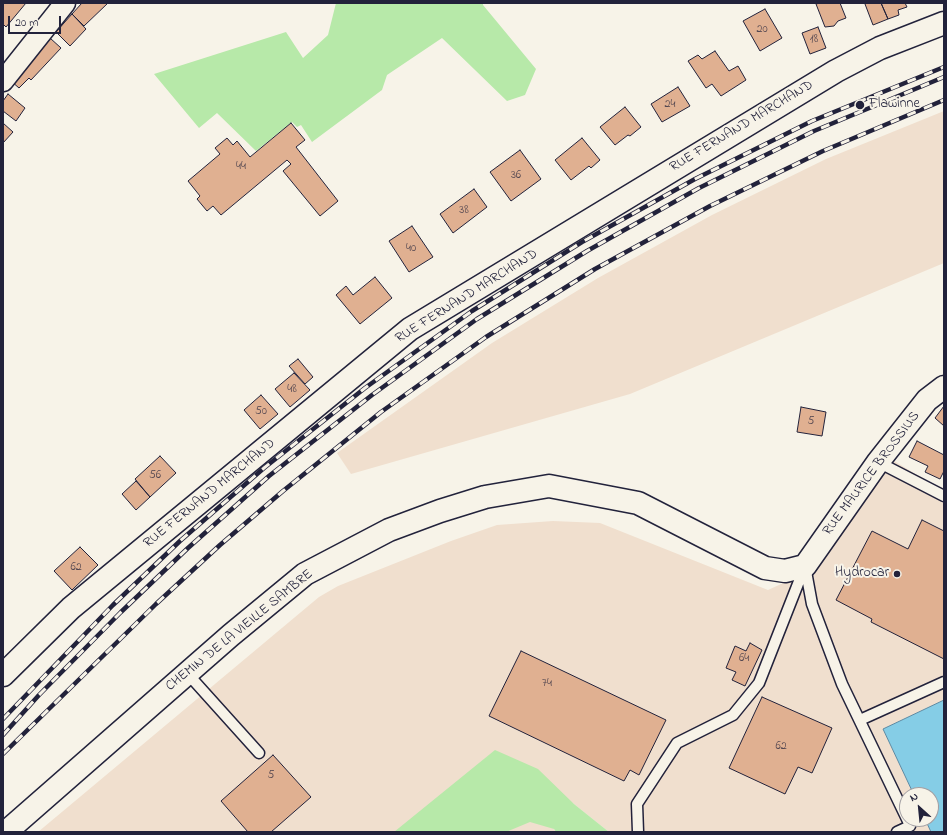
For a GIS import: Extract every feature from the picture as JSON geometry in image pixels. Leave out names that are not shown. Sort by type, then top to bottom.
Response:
[{"type":"street","points":[[3,80],[65,3]]},
{"type":"street","name":"RUE FERNAND MARCHAND","points":[[3,675],[70,608],[410,329],[836,70],[880,48],[944,24]]},
{"type":"street","name":"RUE MAURICE BROSSIUS","points":[[805,566],[878,462],[927,400],[944,387]]},
{"type":"street","name":"CHEMIN DE LA VIEILLE SAMBRE","points":[[6,832],[231,634],[305,574],[382,534],[440,510],[485,497],[549,486],[638,503],[765,568],[785,571],[805,566]]},
{"type":"lane","points":[[878,462],[944,496]]},
{"type":"lane","points":[[805,566],[812,604],[842,684],[899,802]]},
{"type":"lane","name":"RUE MAURICE BROSSIUS","points":[[638,832],[637,804],[677,742],[733,715],[759,683],[805,566]]},
{"type":"lane","points":[[187,673],[259,753]]},
{"type":"lane","points":[[860,720],[944,682]]},
{"type":"lane","points":[[897,832],[908,827]]},
{"type":"shaded area","points":[[944,111],[944,263],[630,394],[351,474],[337,453],[492,343],[598,278],[712,215],[826,159]]},
{"type":"shaded area","points":[[891,459],[935,486],[944,488],[944,700],[883,729],[910,787],[899,787],[899,827],[929,827],[931,832],[609,832],[574,804],[495,751],[485,759],[541,812],[556,832],[38,832],[319,597],[338,586],[451,541],[497,525],[553,521],[600,523],[768,590],[816,568]]},
{"type":"green space","points":[[336,3],[483,3],[483,5],[536,69],[525,95],[507,101],[442,38],[387,75],[382,90],[312,142],[301,125],[297,127],[292,122],[256,151],[217,113],[199,128],[154,74],[286,32],[303,58],[328,35]]},
{"type":"green space","points":[[495,750],[538,769],[574,804],[609,832],[556,832],[554,829],[530,822],[506,832],[394,832]]},
{"type":"water","points":[[944,700],[944,832],[931,832],[929,827],[939,827],[939,787],[910,787],[883,729]]},
{"type":"building","points":[[3,3],[26,3],[6,27],[3,24]]},
{"type":"building","points":[[82,3],[108,3],[84,26],[72,14]]},
{"type":"building","points":[[840,3],[846,18],[838,21],[834,26],[825,27],[816,4]]},
{"type":"building","points":[[881,3],[888,19],[873,25],[865,4]]},
{"type":"building","points":[[881,3],[905,3],[907,7],[898,10],[899,15],[888,19]]},
{"type":"building","points":[[765,9],[782,38],[760,51],[743,21]]},
{"type":"building","points":[[72,14],[86,29],[70,46],[56,32]]},
{"type":"building","points":[[818,27],[826,48],[810,54],[802,33]]},
{"type":"building","points":[[50,38],[61,48],[31,80],[29,78],[19,88],[11,81]]},
{"type":"building","points":[[715,51],[729,71],[738,66],[746,80],[721,96],[712,84],[706,88],[688,61],[698,55],[702,59]]},
{"type":"building","points":[[678,87],[690,106],[662,122],[651,104]]},
{"type":"building","points":[[8,94],[25,108],[16,121],[3,111],[3,101]]},
{"type":"building","points":[[625,107],[641,127],[615,145],[600,127]]},
{"type":"building","points":[[3,123],[13,132],[3,143]]},
{"type":"building","points":[[291,123],[305,140],[296,147],[338,201],[320,216],[283,171],[291,164],[287,160],[221,215],[213,206],[207,211],[197,199],[200,196],[188,181],[220,154],[215,148],[227,138],[233,145],[237,141],[250,157]]},
{"type":"building","points":[[582,138],[600,160],[591,168],[589,166],[571,180],[555,160]]},
{"type":"building","points":[[520,150],[541,179],[511,201],[490,172]]},
{"type":"building","points":[[474,189],[487,207],[453,233],[440,214]]},
{"type":"building","points":[[412,226],[433,257],[409,272],[389,241]]},
{"type":"building","points":[[375,277],[392,298],[360,324],[336,295],[346,286],[353,295]]},
{"type":"building","points":[[298,359],[313,377],[305,384],[289,366]]},
{"type":"building","points":[[294,373],[310,390],[290,407],[275,389]]},
{"type":"building","points":[[261,395],[278,414],[260,429],[244,410]]},
{"type":"building","points":[[944,406],[944,426],[935,418]]},
{"type":"building","points":[[801,407],[826,412],[822,436],[797,432]]},
{"type":"building","points":[[917,441],[944,455],[944,471],[940,479],[925,472],[928,466],[909,457]]},
{"type":"building","points":[[160,456],[176,473],[150,497],[135,479]]},
{"type":"building","points":[[136,481],[150,497],[136,510],[122,494]]},
{"type":"building","name":"Hydrocar","points":[[922,520],[944,531],[944,659],[871,622],[872,619],[836,600],[872,531],[908,549]]},
{"type":"building","points":[[80,547],[98,565],[72,590],[54,571]]},
{"type":"building","points":[[750,643],[762,650],[745,686],[732,680],[736,672],[726,668],[735,646],[746,651]]},
{"type":"building","points":[[521,651],[666,720],[639,775],[630,770],[624,781],[489,716]]},
{"type":"building","points":[[762,697],[832,728],[812,773],[798,767],[785,794],[729,768]]},
{"type":"building","points":[[273,755],[311,797],[271,832],[248,832],[221,801]]},
{"type":"railway","points":[[3,719],[113,605],[180,541],[264,468],[365,388],[472,311],[582,242],[695,179],[812,121],[944,67]]},
{"type":"railway","points":[[3,735],[39,695],[121,612],[188,548],[269,476],[372,395],[477,319],[587,251],[699,188],[814,131],[944,77]]},
{"type":"railway","points":[[3,754],[156,604],[220,545],[283,491],[381,412],[486,337],[595,269],[710,206],[823,151],[944,100]]},
{"type":"place","name":"Flawinne","points":[[860,105]]},
{"type":"place","name":"Hydrocar","points":[[897,574]]}]
